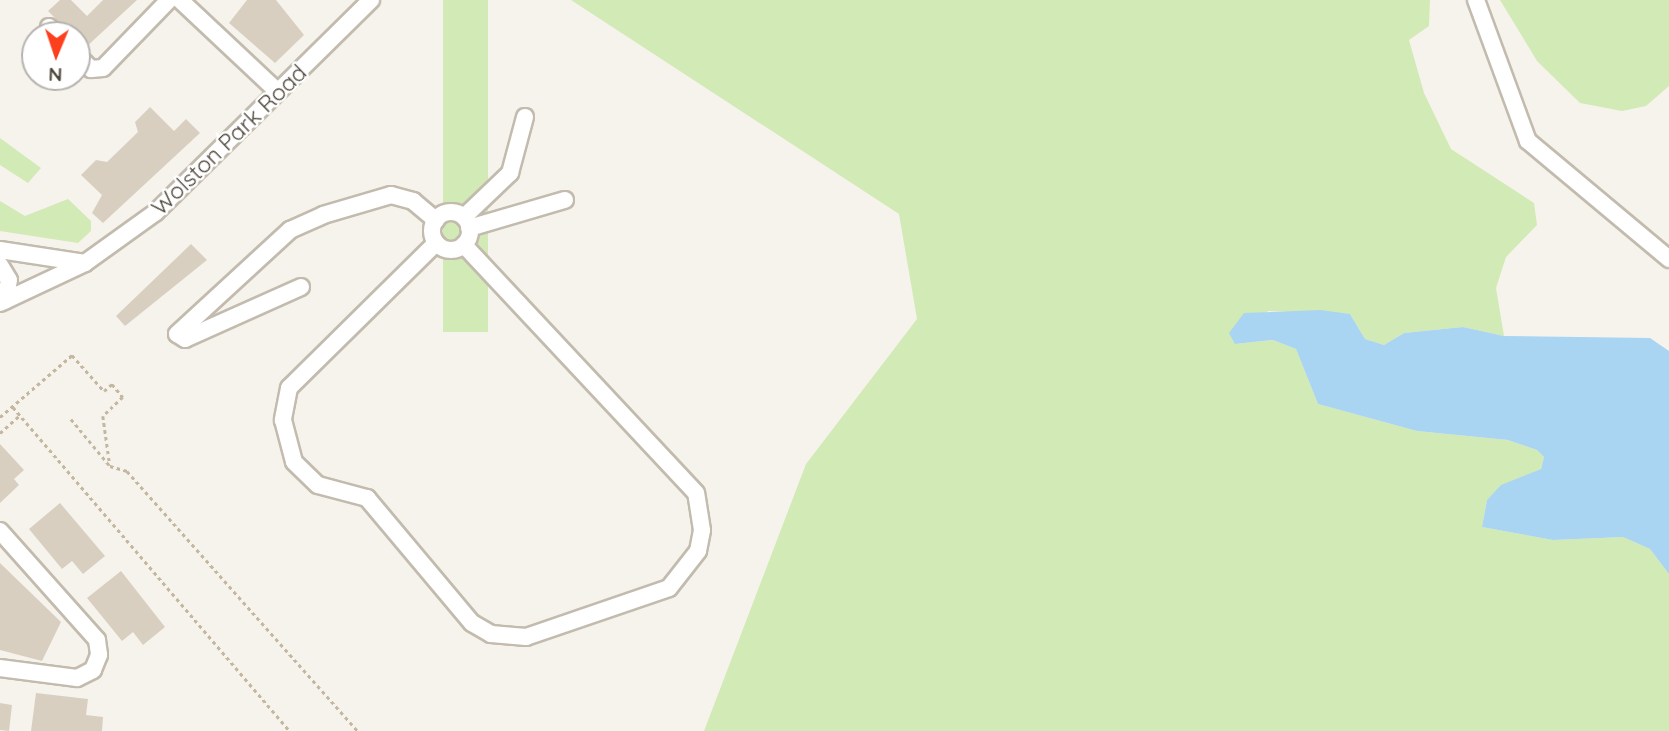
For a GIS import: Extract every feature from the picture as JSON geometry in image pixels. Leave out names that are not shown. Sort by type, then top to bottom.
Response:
[{"type":"street","points":[[91,69],[103,68],[169,0]]},
{"type":"street","points":[[180,0],[278,92]]},
{"type":"street","name":"Wolston Park Road","points":[[3,302],[85,263],[179,194],[371,0]]},
{"type":"street","points":[[1476,0],[1528,141],[1669,259]]},
{"type":"street","points":[[436,220],[436,243],[289,388],[282,420],[294,462],[317,485],[367,498],[472,623],[491,634],[526,637],[669,588],[698,551],[702,530],[696,493],[464,245],[466,223],[510,173],[524,117]]},
{"type":"street","points":[[301,287],[185,340],[177,334],[290,230],[312,220],[391,195],[413,201],[436,220]]},
{"type":"street","points":[[436,220],[446,213],[466,223],[565,200]]},
{"type":"street","points":[[436,243],[447,250],[464,245]]},
{"type":"street","points":[[0,250],[85,263]]},
{"type":"street","points":[[0,265],[9,280],[3,302]]},
{"type":"street","points":[[0,531],[97,640],[99,655],[93,670],[77,678],[0,668]]},
{"type":"path","points":[[0,417],[72,355],[104,391],[112,384],[123,397],[103,416],[110,466]]},
{"type":"path","points":[[13,407],[290,731]]},
{"type":"path","points":[[0,433],[20,415]]},
{"type":"path","points":[[71,419],[110,466],[127,471],[358,731]]},
{"type":"green space","points":[[443,0],[488,0],[488,332],[443,332]]},
{"type":"green space","points":[[571,0],[1430,0],[1429,26],[1409,40],[1424,93],[1451,149],[1534,203],[1537,225],[1506,257],[1496,288],[1504,336],[1463,327],[1404,333],[1384,345],[1365,339],[1350,314],[1268,311],[1235,344],[1273,340],[1296,349],[1318,404],[1417,431],[1508,440],[1537,450],[1544,457],[1541,469],[1501,486],[1487,500],[1482,527],[1553,540],[1623,537],[1650,549],[1669,574],[1669,731],[704,731],[806,464],[917,319],[899,214]]},
{"type":"green space","points":[[1500,0],[1669,0],[1669,86],[1646,106],[1622,111],[1580,103],[1537,61]]},
{"type":"green space","points":[[0,138],[41,168],[28,183],[0,165]]},
{"type":"green space","points":[[68,199],[91,221],[91,231],[78,243],[0,231],[0,201],[25,216]]},
{"type":"water","points":[[1320,310],[1350,314],[1365,339],[1384,345],[1404,333],[1463,327],[1504,336],[1650,338],[1669,351],[1669,574],[1650,549],[1623,537],[1553,540],[1482,527],[1487,500],[1501,485],[1541,469],[1544,457],[1537,450],[1508,440],[1417,431],[1318,404],[1296,349],[1273,340],[1235,344],[1229,333],[1244,313]]},
{"type":"building","points":[[60,0],[71,0],[87,16],[103,0],[137,0],[91,42],[91,21],[58,21],[48,11]]},
{"type":"building","points":[[247,0],[276,0],[304,35],[275,63],[229,23]]},
{"type":"building","points":[[150,107],[174,131],[186,119],[200,133],[103,223],[92,213],[102,195],[81,175],[96,160],[107,162],[138,132],[135,122]]},
{"type":"building","points":[[191,244],[207,260],[125,326],[116,316]]},
{"type":"building","points":[[0,444],[24,470],[14,479],[19,485],[0,503]]},
{"type":"building","points":[[60,503],[105,556],[83,574],[72,561],[62,569],[29,529]]},
{"type":"building","points":[[0,563],[61,622],[42,661],[0,650]]},
{"type":"building","points":[[121,571],[165,627],[143,645],[133,632],[122,641],[87,598]]},
{"type":"building","points":[[36,693],[88,699],[86,715],[103,717],[102,731],[31,731]]},
{"type":"building","points":[[0,703],[12,705],[9,731],[0,730]]}]
